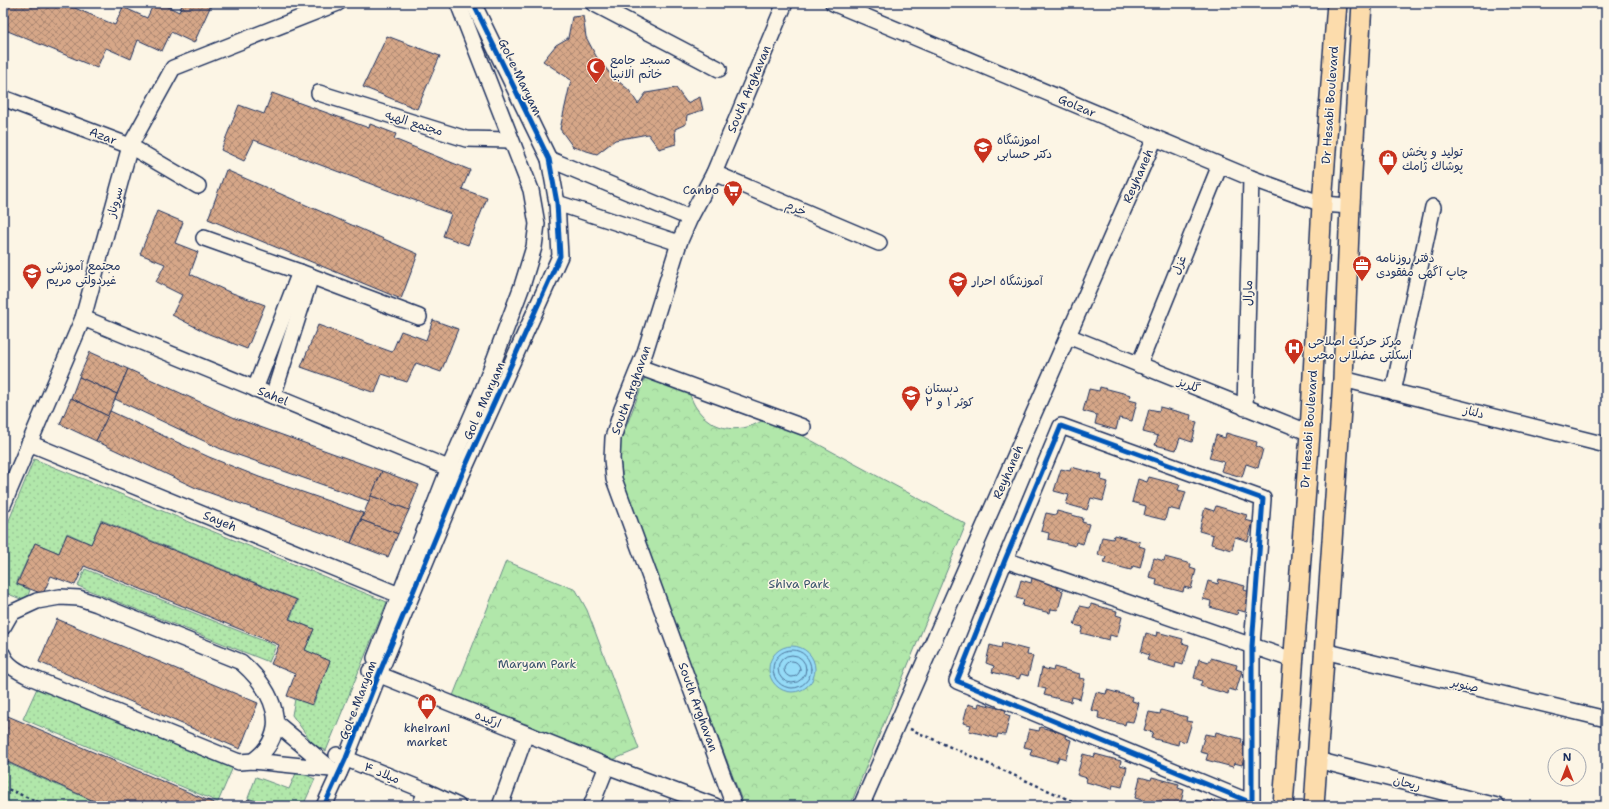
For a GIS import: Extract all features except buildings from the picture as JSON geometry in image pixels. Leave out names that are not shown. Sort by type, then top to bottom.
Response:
[{"type":"main road","name":"Dr Hesabi Boulevard","points":[[1283,806],[1310,434],[1322,204],[1336,3]]},
{"type":"main road","points":[[1314,806],[1343,379],[1350,206],[1362,3]]},
{"type":"street","name":"سروناز","points":[[3,505],[83,318],[130,146],[173,68],[338,3]]},
{"type":"street","name":"Gol e Maryam","points":[[324,806],[335,771],[374,672],[456,471],[483,390],[522,286],[534,246],[537,224],[531,190],[510,140],[458,3]]},
{"type":"street","name":"Gol e Maryam","points":[[456,471],[560,256],[557,204],[549,160],[473,3]]},
{"type":"street","points":[[594,3],[719,69]]},
{"type":"street","name":"South Arghavan","points":[[734,806],[614,479],[612,459],[613,438],[639,368],[679,243],[690,218],[714,173],[785,3]]},
{"type":"street","name":"Golzar","points":[[833,3],[1251,178],[1322,204],[1350,206]]},
{"type":"street","name":"مجتمع الهیه","points":[[319,93],[466,139],[510,140]]},
{"type":"street","name":"Azar","points":[[3,98],[130,146],[198,186]]},
{"type":"street","name":"Reyhaneh","points":[[861,806],[1155,138]]},
{"type":"street","points":[[549,160],[690,218]]},
{"type":"street","name":"غزل","points":[[1138,365],[1220,165]]},
{"type":"street","name":"خرم","points":[[714,173],[879,243]]},
{"type":"street","name":"مارال","points":[[1246,408],[1251,178]]},
{"type":"street","points":[[557,204],[679,243]]},
{"type":"street","points":[[1393,392],[1433,208]]},
{"type":"street","points":[[204,238],[306,274],[419,317]]},
{"type":"street","points":[[256,389],[306,274]]},
{"type":"street","points":[[273,396],[306,274]]},
{"type":"street","name":"Sahel","points":[[83,318],[456,471]]},
{"type":"street","name":"گلریز","points":[[1068,336],[1310,434]]},
{"type":"street","points":[[639,368],[803,427]]},
{"type":"street","name":"دلناز","points":[[1343,379],[1606,445]]},
{"type":"street","points":[[1062,426],[1263,499],[1252,646],[1252,803],[957,682],[1005,560],[1062,426]]},
{"type":"street","name":"Sayeh","points":[[29,443],[405,597]]},
{"type":"street","points":[[1005,560],[1293,660]]},
{"type":"street","points":[[3,627],[11,613],[37,601],[60,597],[79,598],[241,662],[253,673],[267,693],[274,707],[276,723],[264,753],[253,761]]},
{"type":"street","name":"صنوبر","points":[[1324,651],[1606,719]]},
{"type":"street","points":[[3,655],[5,660],[15,669],[30,678],[239,762],[253,761],[335,771]]},
{"type":"street","name":"ارکیده","points":[[374,672],[607,766],[715,806]]},
{"type":"street","points":[[276,723],[335,771]]},
{"type":"street","points":[[500,806],[526,734]]},
{"type":"street","name":"میلاد ۴","points":[[341,756],[426,791],[458,806]]},
{"type":"street","name":"ریحان","points":[[1317,760],[1497,806]]},
{"type":"street","points":[[591,806],[607,766]]},
{"type":"street","name":"Gol e Maryam","points":[[315,806],[335,771]]},
{"type":"street","points":[[420,806],[426,791]]},
{"type":"path","points":[[897,723],[1083,806]]},
{"type":"path","points":[[3,787],[47,806]]},
{"type":"green space","name":"Shiva Park","points":[[648,370],[674,381],[687,389],[695,406],[710,422],[719,426],[738,429],[758,423],[768,417],[966,524],[850,806],[744,806],[623,485],[619,445]]},
{"type":"green space","points":[[34,459],[387,602],[326,751],[313,744],[292,715],[295,699],[313,705],[330,661],[305,650],[314,629],[290,619],[298,600],[101,520],[91,544],[67,533],[59,553],[35,543],[16,584],[30,590],[26,601],[3,592],[3,535]]},
{"type":"green space","name":"Maryam Park","points":[[506,561],[576,590],[587,610],[639,749],[605,763],[451,701]]},
{"type":"green space","points":[[85,569],[276,646],[269,662],[78,586]]},
{"type":"green space","points":[[38,686],[233,767],[218,802],[23,719]]},
{"type":"green space","points":[[3,761],[104,806],[3,806]]},
{"type":"green space","points":[[297,771],[315,779],[303,806],[270,806],[248,798],[256,777],[289,789]]},
{"type":"water","points":[[797,646],[809,652],[814,660],[814,678],[809,686],[801,691],[787,692],[775,686],[770,678],[769,664],[775,652],[783,647]]},
{"type":"cycle path","points":[[324,806],[346,758],[379,674],[462,474],[560,256],[557,203],[549,159],[473,3]]},
{"type":"cycle path","points":[[1061,426],[1263,499],[1252,646],[1252,803],[957,681],[1005,560],[1061,426]]},
{"type":"place","name":"مسجد جامع خاتم الانبیا","points":[[596,84]]},
{"type":"place","name":"اموزشگاه دکتر حسابی","points":[[983,164]]},
{"type":"place","name":"توليد و پخش پوشاك ژامك","points":[[1388,176]]},
{"type":"place","name":"Canbo","points":[[733,207]]},
{"type":"place","name":"دفتر روزنامه چاپ آگهی مفقودی","points":[[1362,282]]},
{"type":"place","name":"مجتمع آموزشی غیردولتی مریم","points":[[32,290]]},
{"type":"place","name":"آموزشگاه احرار","points":[[958,298]]},
{"type":"place","name":"مرکز حرکت اصلاحی اسکلتی عضلانی محبی","points":[[1294,365]]},
{"type":"place","name":"دبستان کوثر ۱ و ۲","points":[[911,412]]},
{"type":"place","name":"kheirani market","points":[[427,720]]}]
